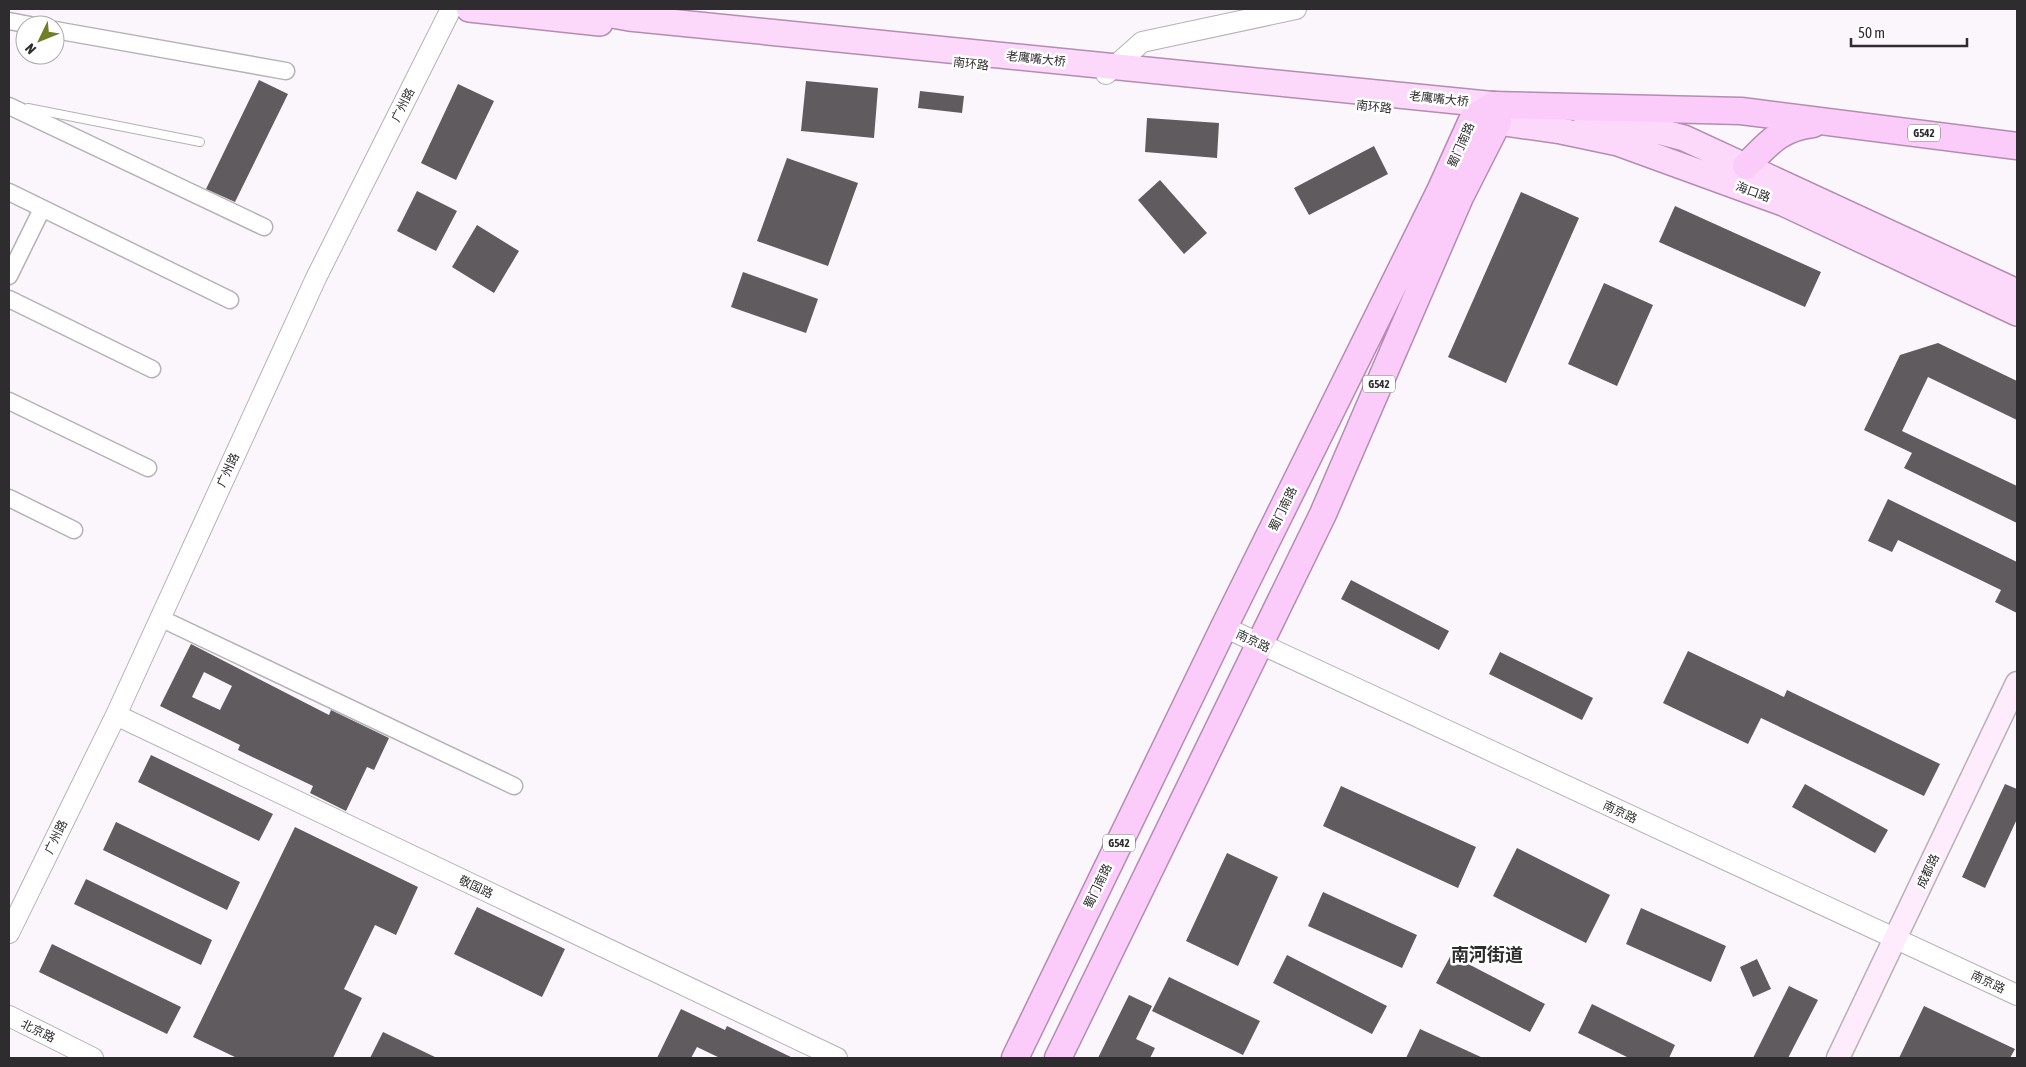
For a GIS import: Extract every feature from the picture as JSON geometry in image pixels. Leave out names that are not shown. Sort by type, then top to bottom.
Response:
[{"type":"highway","name":"G542","points":[[1488,115],[1741,111],[2017,146]]},
{"type":"highway","name":"蜀门南路","points":[[1015,1058],[1224,628],[1440,191],[1488,115]]},
{"type":"highway","name":"蜀门南路","points":[[1058,1058],[1323,514],[1460,197],[1488,115]]},
{"type":"highway","points":[[1746,166],[1776,136],[1786,130],[1831,121]]},
{"type":"main road","name":"南环路","points":[[469,9],[1108,72],[1488,115]]},
{"type":"main road","name":"老鹰嘴大桥","points":[[579,9],[629,18],[1108,72]]},
{"type":"main road","name":"海口路","points":[[1488,115],[1620,121],[1684,138],[2017,292]]},
{"type":"main road","name":"海口路","points":[[1488,115],[1618,143],[1764,196],[2017,312]]},
{"type":"main road","name":"成都路","points":[[1838,1058],[2017,683]]},
{"type":"street","name":"广州路","points":[[9,933],[116,715],[316,278],[451,9]]},
{"type":"street","points":[[1108,72],[1142,42],[1296,9]]},
{"type":"street","points":[[65,32],[286,72]]},
{"type":"street","points":[[9,106],[264,226]]},
{"type":"street","points":[[9,192],[230,300]]},
{"type":"street","points":[[9,276],[42,209]]},
{"type":"street","points":[[9,299],[152,369]]},
{"type":"street","points":[[9,401],[148,468]]},
{"type":"street","points":[[9,498],[74,530]]},
{"type":"street","points":[[160,618],[514,786]]},
{"type":"street","name":"南京路","points":[[1224,628],[2017,995]]},
{"type":"street","name":"敬国路","points":[[116,715],[837,1058]]},
{"type":"street","name":"北京路","points":[[9,1016],[93,1058]]},
{"type":"lane","points":[[9,106],[200,142]]},
{"type":"building","points":[[259,80],[288,94],[235,202],[206,189]]},
{"type":"building","points":[[806,81],[878,88],[874,138],[801,131]]},
{"type":"building","points":[[458,84],[494,101],[456,180],[421,163]]},
{"type":"building","points":[[920,91],[964,96],[962,113],[918,108]]},
{"type":"building","points":[[1147,118],[1219,123],[1217,158],[1145,152]]},
{"type":"building","points":[[1374,146],[1388,174],[1309,215],[1294,188]]},
{"type":"building","points":[[787,158],[858,183],[828,266],[757,241]]},
{"type":"building","points":[[1160,180],[1207,233],[1184,254],[1138,200]]},
{"type":"building","points":[[417,191],[457,211],[436,251],[397,231]]},
{"type":"building","points":[[1521,192],[1579,218],[1506,383],[1448,357]]},
{"type":"building","points":[[1675,206],[1821,272],[1805,307],[1659,242]]},
{"type":"building","points":[[477,225],[519,251],[494,293],[452,267]]},
{"type":"building","points":[[743,272],[818,299],[806,333],[731,307]]},
{"type":"building","points":[[1604,283],[1653,305],[1617,386],[1568,364]]},
{"type":"building","points":[[1938,343],[2017,381],[2017,420],[1928,377],[1902,431],[2017,486],[2017,523],[1904,468],[1912,453],[1864,430],[1900,355]]},
{"type":"building","points":[[1888,499],[2017,562],[2017,613],[1995,602],[2001,590],[1898,540],[1892,552],[1868,541]]},
{"type":"building","points":[[1351,580],[1449,631],[1439,650],[1341,599]]},
{"type":"building","points":[[191,644],[329,715],[331,710],[389,738],[374,770],[367,767],[346,811],[310,793],[313,786],[238,750],[240,745],[160,706]],"holes":[[[204,672],[232,686],[220,710],[192,697]]]},
{"type":"building","points":[[1688,651],[1784,697],[1787,690],[1940,764],[1924,796],[1761,718],[1748,744],[1663,703]]},
{"type":"building","points":[[1500,652],[1593,698],[1582,720],[1489,674]]},
{"type":"building","points":[[151,755],[273,814],[259,841],[138,782]]},
{"type":"building","points":[[1805,784],[1888,830],[1875,853],[1792,807]]},
{"type":"building","points":[[2005,784],[2017,789],[2017,819],[1985,888],[1962,877]]},
{"type":"building","points":[[1341,786],[1476,847],[1458,888],[1323,826]]},
{"type":"building","points":[[116,822],[240,882],[227,910],[103,850]]},
{"type":"building","points":[[295,827],[418,887],[396,935],[375,925],[344,989],[362,998],[333,1058],[237,1058],[193,1037]]},
{"type":"building","points":[[1517,848],[1610,895],[1586,943],[1493,896]]},
{"type":"building","points":[[1227,853],[1278,877],[1238,966],[1186,941]]},
{"type":"building","points":[[86,879],[212,940],[201,965],[74,904]]},
{"type":"building","points":[[1323,892],[1417,935],[1402,968],[1308,926]]},
{"type":"building","points":[[477,907],[565,949],[542,997],[454,954]]},
{"type":"building","points":[[1641,908],[1726,946],[1711,982],[1626,944]]},
{"type":"building","points":[[52,944],[181,1007],[167,1034],[39,972]]},
{"type":"building","points":[[1287,955],[1387,1006],[1372,1034],[1273,983]]},
{"type":"building","points":[[1451,955],[1545,1004],[1530,1032],[1436,983]]},
{"type":"building","points":[[1757,959],[1771,989],[1753,997],[1740,967]]},
{"type":"building","points":[[1169,977],[1260,1021],[1243,1055],[1152,1011]]},
{"type":"building","points":[[1789,986],[1818,1000],[1788,1058],[1753,1058]]},
{"type":"building","points":[[1129,995],[1152,1006],[1136,1039],[1155,1048],[1150,1058],[1098,1058]]},
{"type":"building","points":[[1592,1004],[1675,1045],[1669,1058],[1629,1058],[1578,1033]]},
{"type":"building","points":[[1924,1006],[2015,1049],[2010,1058],[1899,1058]]},
{"type":"building","points":[[681,1009],[725,1030],[727,1026],[793,1058],[720,1058],[697,1047],[691,1058],[657,1058]]},
{"type":"building","points":[[1420,1029],[1483,1058],[1406,1058]]},
{"type":"building","points":[[383,1032],[437,1058],[370,1058]]},
{"type":"district","name":"南河街道","points":[[1487,954]]}]
